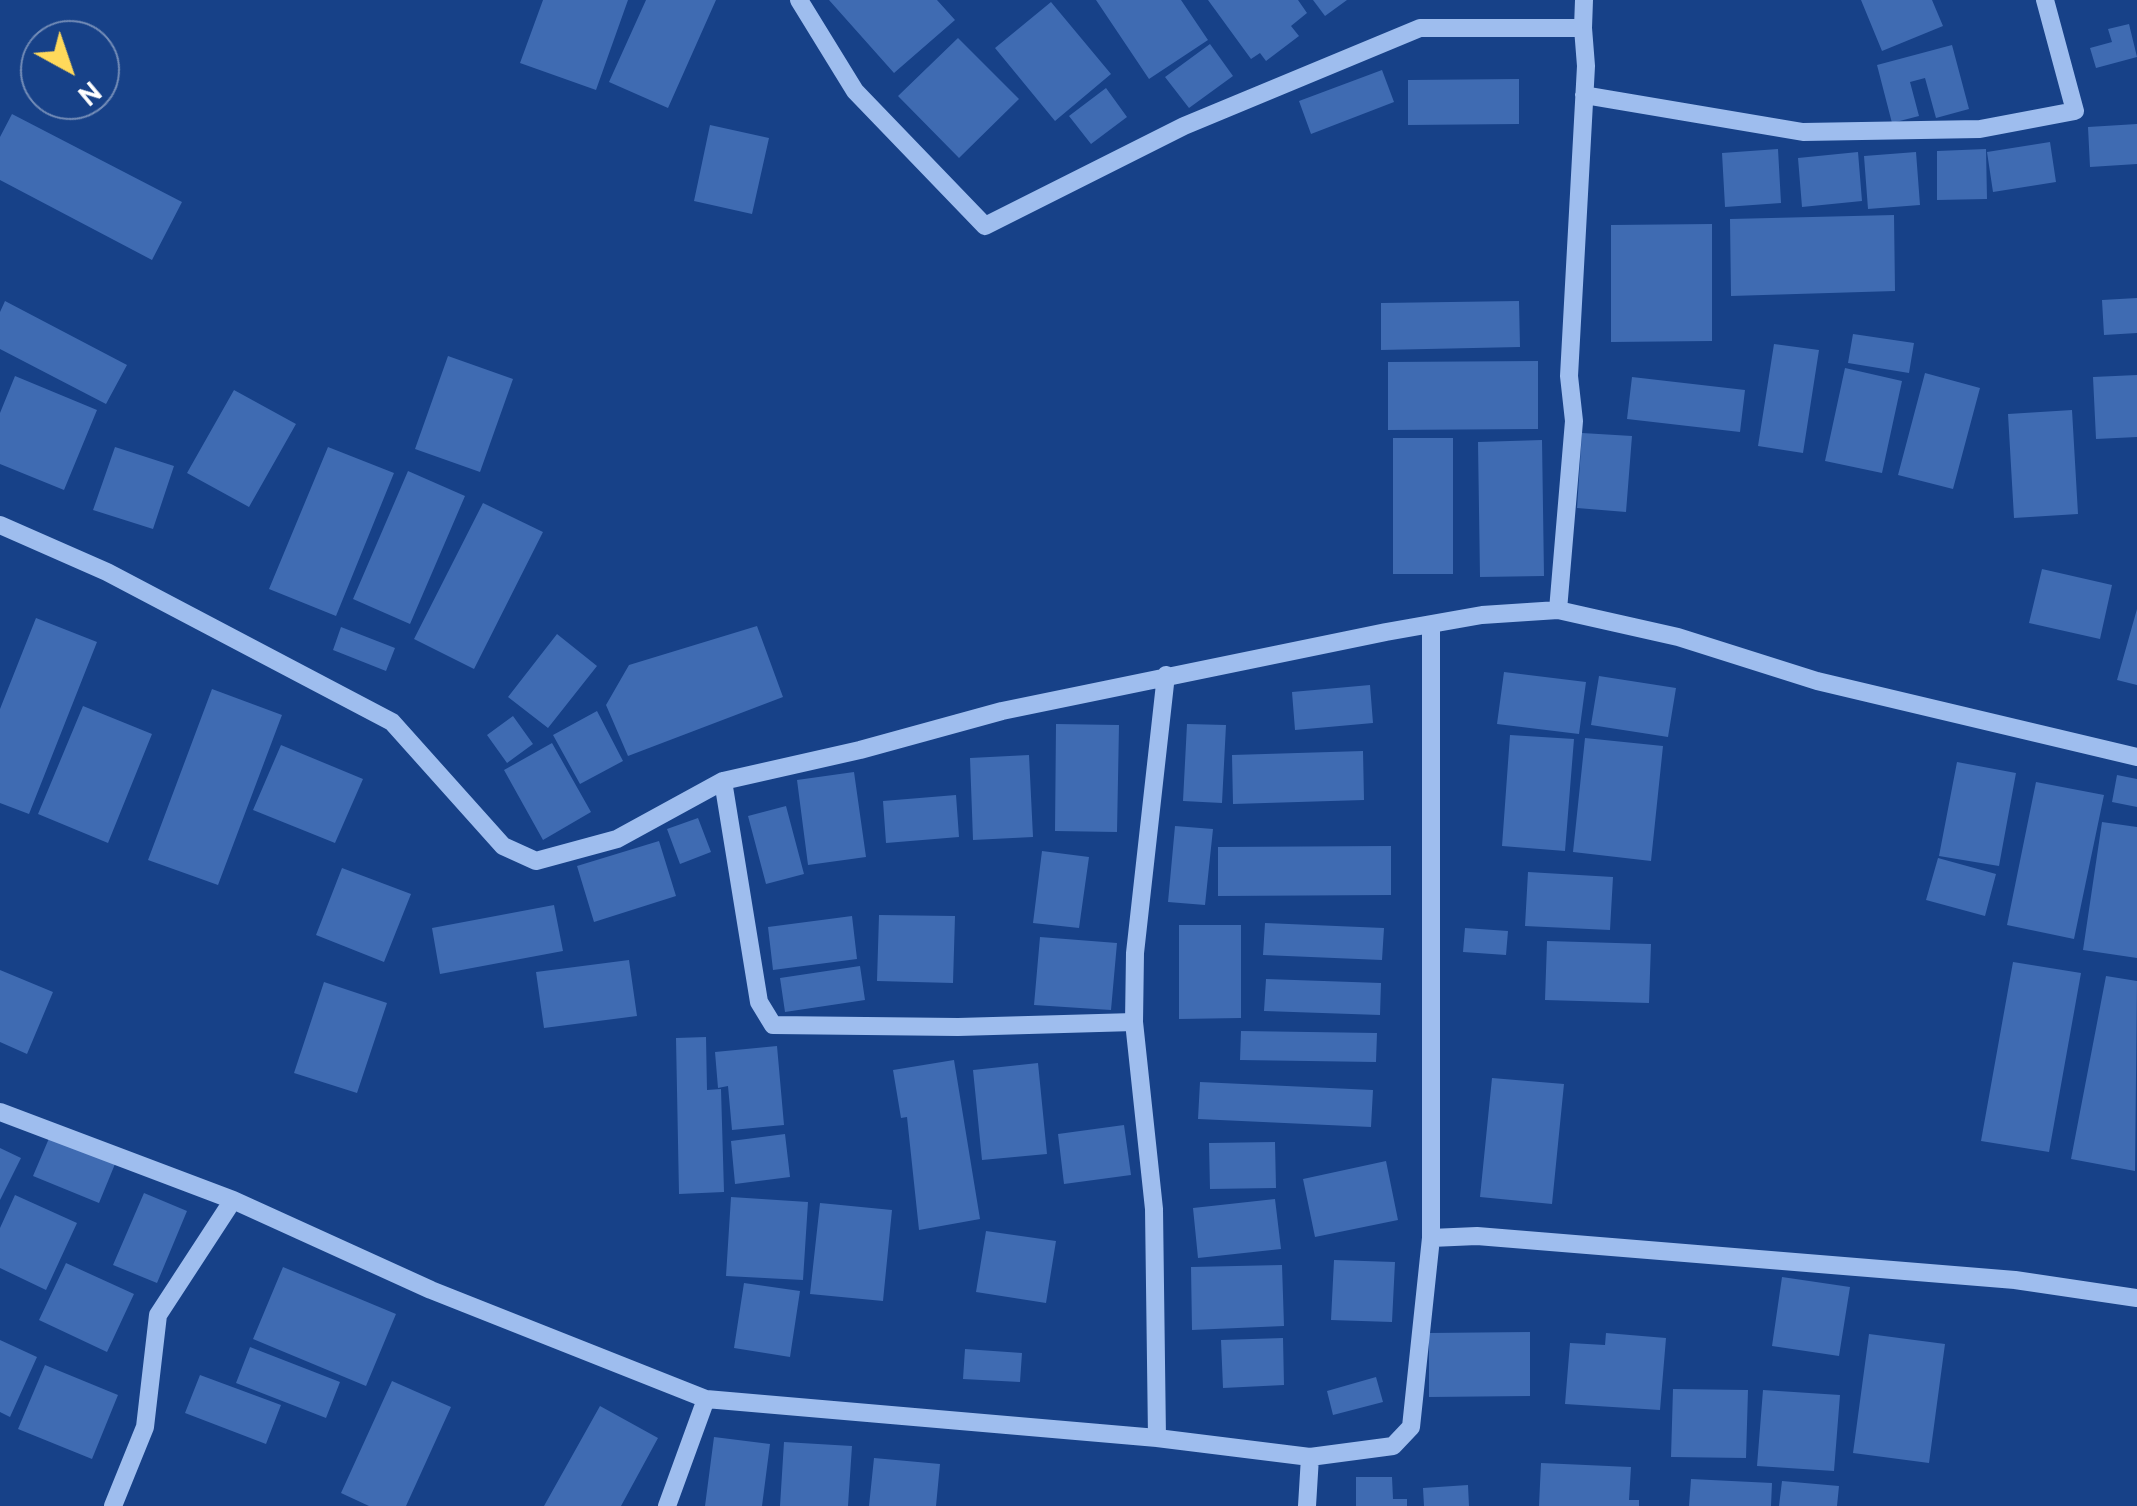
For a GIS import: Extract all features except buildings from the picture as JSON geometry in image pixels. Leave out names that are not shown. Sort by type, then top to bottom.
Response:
[{"type":"street","points":[[799,0],[855,91],[985,226],[1184,126],[1420,28],[1583,28]]},
{"type":"street","points":[[1558,610],[1574,421],[1569,376],[1584,95],[1584,0]]},
{"type":"street","points":[[1584,95],[1802,132],[1980,129],[2075,112],[2045,0]]},
{"type":"street","points":[[0,526],[107,572],[392,722],[503,846],[536,861],[617,839],[723,781],[1166,675],[1431,625],[1558,610],[1678,637],[1816,681],[2137,757]]},
{"type":"street","points":[[0,1112],[233,1200],[432,1290],[706,1399],[1157,1438],[1310,1456],[1393,1446],[1404,1439],[1410,1427],[1431,1238],[1431,625]]},
{"type":"street","points":[[1157,1438],[1154,1208],[1134,1022],[1135,952],[1166,675]]},
{"type":"street","points":[[723,781],[760,1002],[773,1026],[958,1028],[1134,1022]]},
{"type":"street","points":[[113,1506],[145,1427],[158,1315],[233,1200]]},
{"type":"street","points":[[1431,1238],[1478,1236],[1995,1278],[2137,1298]]},
{"type":"street","points":[[667,1506],[706,1399]]},
{"type":"street","points":[[1308,1506],[1310,1456]]}]
